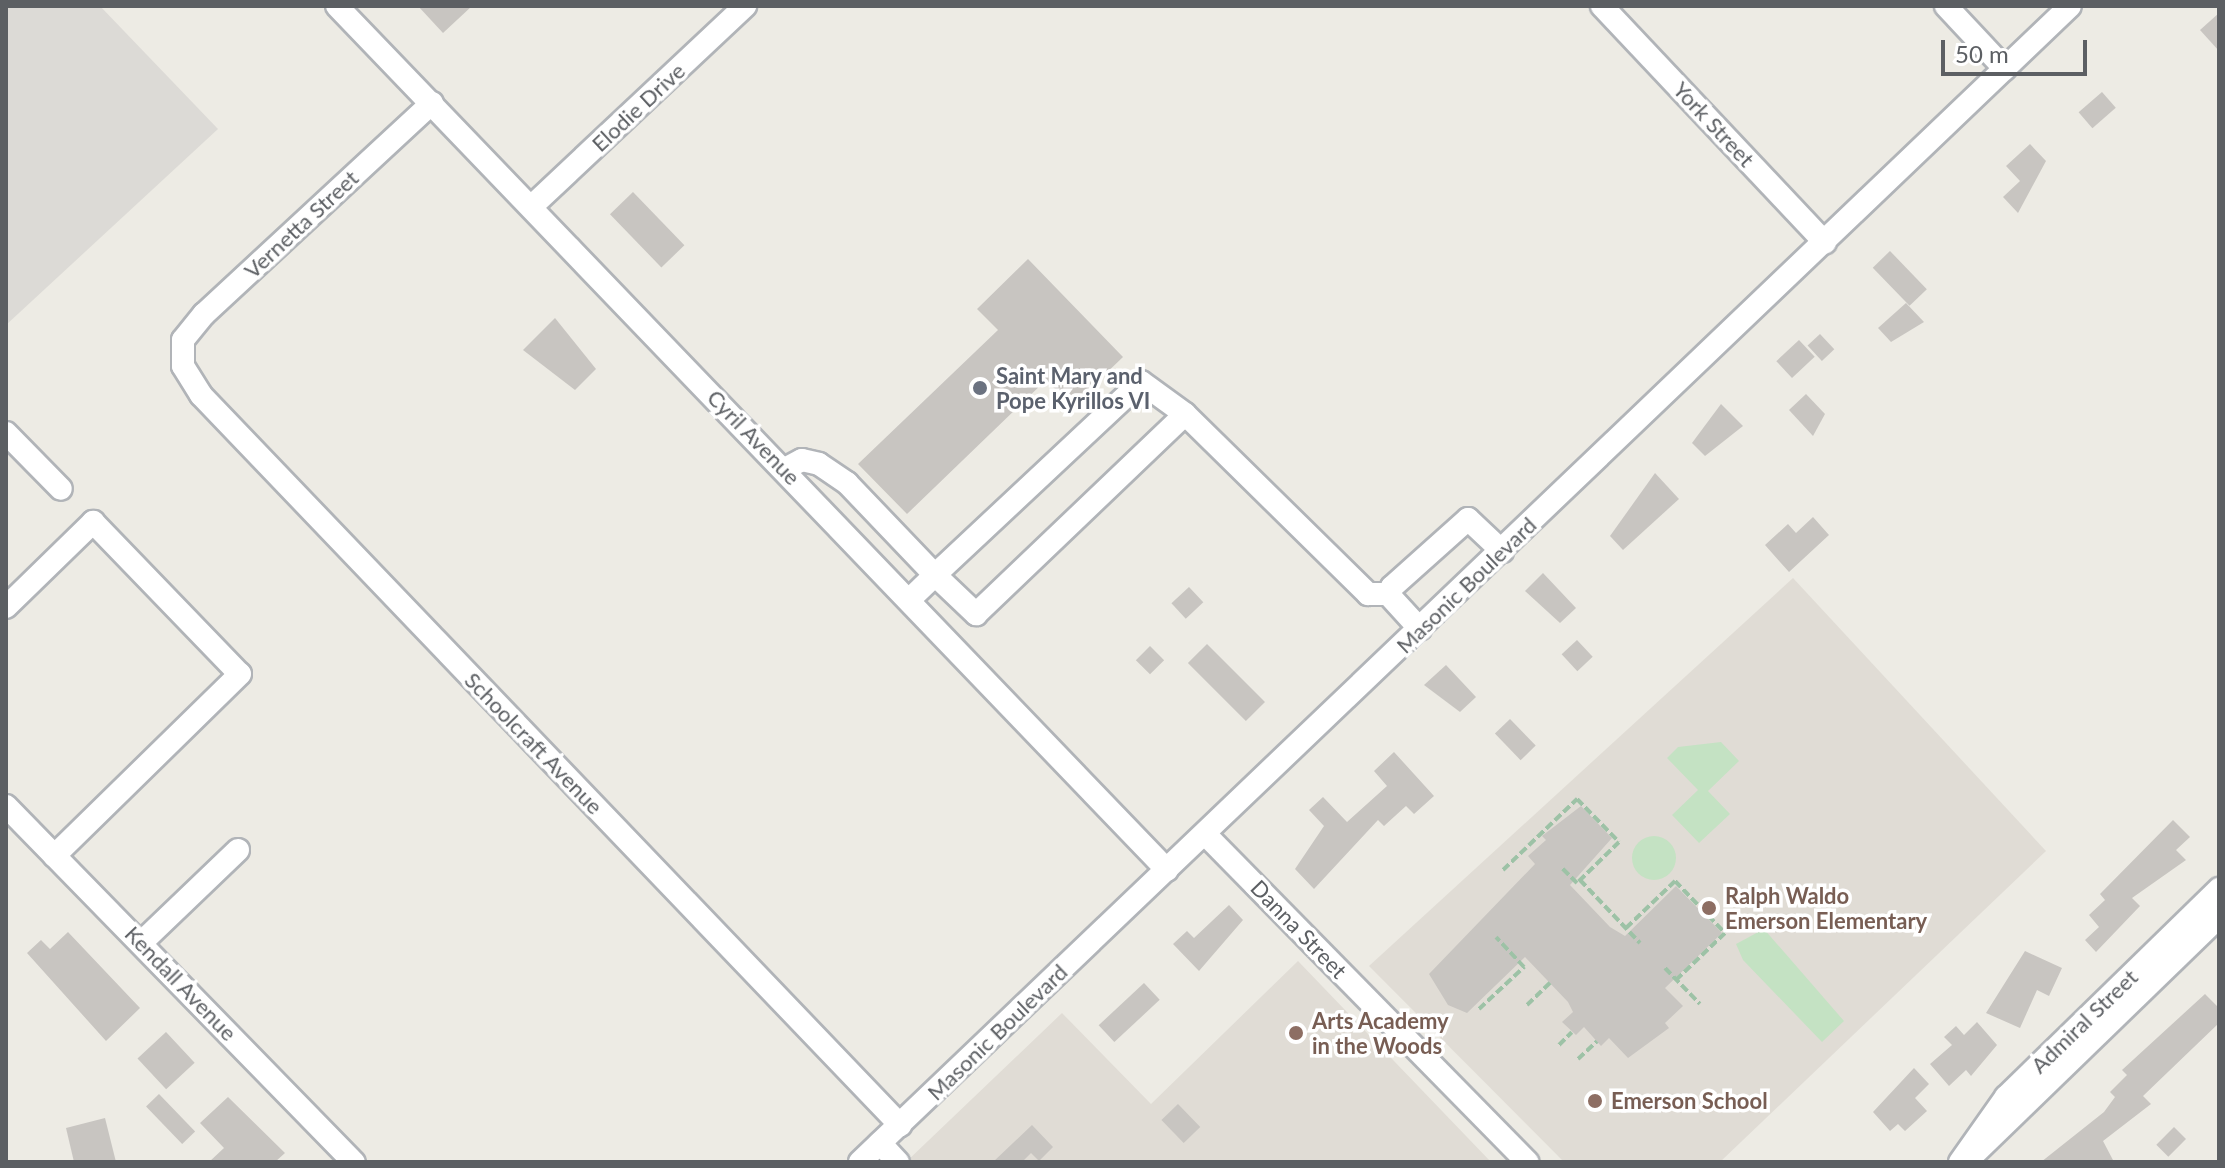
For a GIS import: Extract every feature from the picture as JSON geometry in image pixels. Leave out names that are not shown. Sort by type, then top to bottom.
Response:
[{"type":"street","name":"Cyril Avenue","points":[[337,6],[911,598],[1167,870]]},
{"type":"street","name":"Elodie Drive","points":[[531,207],[745,6]]},
{"type":"street","name":"York Street","points":[[1602,6],[1825,243]]},
{"type":"street","points":[[1946,6],[2005,69]]},
{"type":"street","name":"Masonic Boulevard","points":[[860,1162],[2070,6]]},
{"type":"street","name":"Vernetta Street","points":[[180,353],[204,314],[432,103]]},
{"type":"street","name":"Schoolcraft Avenue","points":[[180,353],[201,395],[900,1125]]},
{"type":"street","points":[[911,598],[1141,382],[1185,414],[1368,594],[1388,594],[1468,519],[1502,551]]},
{"type":"street","points":[[785,469],[810,462],[847,483],[976,614],[1185,414]]},
{"type":"street","points":[[6,433],[61,489]]},
{"type":"street","points":[[6,607],[93,522],[240,674],[54,856]]},
{"type":"street","points":[[1388,594],[1420,629]]},
{"type":"street","name":"Kendall Avenue","points":[[6,806],[354,1162]]},
{"type":"street","name":"Danna Street","points":[[1205,834],[1527,1162]]},
{"type":"street","points":[[142,942],[238,850]]},
{"type":"street","name":"Admiral Street","points":[[1963,1162],[2006,1097],[2219,889]]},
{"type":"street","name":"Admiral Street","points":[[1963,1162],[2219,917]]},
{"type":"street","points":[[880,1143],[898,1162]]},
{"type":"path","points":[[1503,870],[1577,799],[1619,842],[1580,880]]},
{"type":"path","points":[[1561,867],[1580,880],[1640,943]]},
{"type":"path","points":[[1626,928],[1675,881],[1725,933],[1676,980]]},
{"type":"path","points":[[1479,1009],[1524,967],[1496,937]]},
{"type":"path","points":[[1665,968],[1700,1004]]},
{"type":"path","points":[[1527,1005],[1550,983]]},
{"type":"path","points":[[1559,1045],[1572,1032]]},
{"type":"path","points":[[1578,1059],[1597,1041]]},
{"type":"shaded area","points":[[6,6],[100,6],[218,129],[6,325]]},
{"type":"shaded area","name":"Ralph Waldo Emerson Elementary","points":[[1793,578],[2046,851],[1720,1162],[1564,1162],[1369,966]]},
{"type":"shaded area","name":"Arts Academy in the Woods","points":[[1298,961],[1491,1162],[906,1162],[1062,1013],[1151,1104]]},
{"type":"green space","points":[[1721,742],[1739,761],[1708,791],[1730,814],[1699,843],[1672,815],[1698,790],[1667,758],[1678,747]]},
{"type":"green space","points":[[1654,836],[1670,842],[1676,858],[1670,874],[1654,880],[1638,874],[1632,858],[1638,842]]},
{"type":"green space","points":[[1764,929],[1844,1021],[1822,1042],[1743,960],[1736,944]]},
{"type":"building","points":[[418,6],[472,6],[443,33]]},
{"type":"building","points":[[2219,13],[2219,51],[2200,30]]},
{"type":"building","points":[[2102,92],[2116,108],[2092,128],[2079,112]]},
{"type":"building","points":[[2030,144],[2046,161],[2018,213],[2003,197],[2020,181],[2006,166]]},
{"type":"building","points":[[633,192],[684,245],[661,267],[610,214]]},
{"type":"building","points":[[1890,251],[1927,289],[1910,306],[1873,268]]},
{"type":"building","name":"Saint Mary and Pope Kyrillos VI","points":[[1028,259],[1123,357],[1072,406],[1046,380],[907,514],[858,464],[998,330],[977,309]]},
{"type":"building","points":[[1906,303],[1924,322],[1891,342],[1878,328]]},
{"type":"building","points":[[555,318],[596,369],[575,390],[523,350]]},
{"type":"building","points":[[1820,334],[1834,349],[1822,361],[1808,346]]},
{"type":"building","points":[[1799,340],[1815,357],[1792,378],[1776,361]]},
{"type":"building","points":[[1806,394],[1825,414],[1813,436],[1789,410]]},
{"type":"building","points":[[1721,404],[1743,426],[1705,456],[1692,443]]},
{"type":"building","points":[[1655,473],[1679,499],[1623,550],[1610,536]]},
{"type":"building","points":[[1813,517],[1829,535],[1789,572],[1765,545],[1788,524],[1796,533]]},
{"type":"building","points":[[1543,573],[1576,608],[1560,623],[1525,591]]},
{"type":"building","points":[[1189,587],[1203,602],[1186,619],[1171,603]]},
{"type":"building","points":[[1577,640],[1593,657],[1577,671],[1562,654]]},
{"type":"building","points":[[1207,644],[1265,702],[1246,721],[1188,663]]},
{"type":"building","points":[[1150,646],[1164,660],[1150,674],[1136,660]]},
{"type":"building","points":[[1446,665],[1476,697],[1460,712],[1424,685]]},
{"type":"building","points":[[1510,719],[1536,746],[1521,760],[1495,734]]},
{"type":"building","points":[[1394,752],[1434,796],[1414,814],[1406,806],[1384,826],[1378,820],[1314,889],[1295,869],[1324,826],[1309,810],[1323,797],[1347,822],[1387,786],[1374,771]]},
{"type":"building","name":"Ralph Waldo Emerson Elementary","points":[[1581,806],[1612,838],[1570,885],[1610,927],[1625,936],[1676,886],[1722,933],[1665,988],[1683,1006],[1665,1023],[1669,1028],[1628,1058],[1609,1038],[1601,1046],[1584,1027],[1576,1035],[1562,1022],[1573,1012],[1568,1002],[1525,957],[1467,1013],[1448,1005],[1429,974],[1535,864],[1528,856],[1546,840],[1542,836]]},
{"type":"building","points":[[2173,820],[2190,837],[2176,850],[2186,860],[2132,898],[2140,906],[2096,952],[2085,940],[2099,927],[2089,915],[2105,900],[2100,894]]},
{"type":"building","points":[[1229,905],[1243,920],[1199,971],[1173,944],[1187,931],[1194,938]]},
{"type":"building","points":[[68,932],[140,1008],[106,1041],[27,953],[41,940],[50,949]]},
{"type":"building","points":[[2025,951],[2062,968],[2049,996],[2037,990],[2020,1028],[1986,1013]]},
{"type":"building","points":[[1144,983],[1160,1000],[1114,1042],[1099,1025]]},
{"type":"building","points":[[2205,994],[2219,1008],[2219,1023],[2143,1096],[2151,1104],[2103,1141],[2114,1162],[2041,1162],[2104,1112],[2115,1097],[2110,1092],[2127,1075],[2122,1070]]},
{"type":"building","points":[[1977,1022],[1997,1045],[1971,1076],[1966,1070],[1949,1086],[1930,1064],[1952,1045],[1944,1037],[1956,1026],[1964,1035]]},
{"type":"building","points":[[166,1032],[195,1063],[166,1089],[137,1059]]},
{"type":"building","points":[[1914,1068],[1929,1084],[1915,1098],[1927,1111],[1905,1131],[1898,1124],[1890,1131],[1873,1112]]},
{"type":"building","points":[[159,1094],[195,1131],[182,1144],[146,1107]]},
{"type":"building","points":[[228,1097],[285,1153],[275,1162],[209,1162],[224,1148],[200,1123]]},
{"type":"building","points":[[1178,1104],[1200,1127],[1184,1143],[1161,1120]]},
{"type":"building","points":[[105,1118],[116,1162],[74,1162],[66,1128]]},
{"type":"building","points":[[1032,1125],[1053,1147],[1039,1161],[1031,1153],[1022,1162],[993,1162]]},
{"type":"building","points":[[2174,1127],[2186,1139],[2168,1157],[2156,1145]]},
{"type":"place","name":"Saint Mary and Pope Kyrillos VI","points":[[980,388]]},
{"type":"place","name":"Ralph Waldo Emerson Elementary","points":[[1709,908]]},
{"type":"place","name":"Arts Academy in the Woods","points":[[1296,1033]]},
{"type":"place","name":"Emerson School","points":[[1595,1101]]}]
